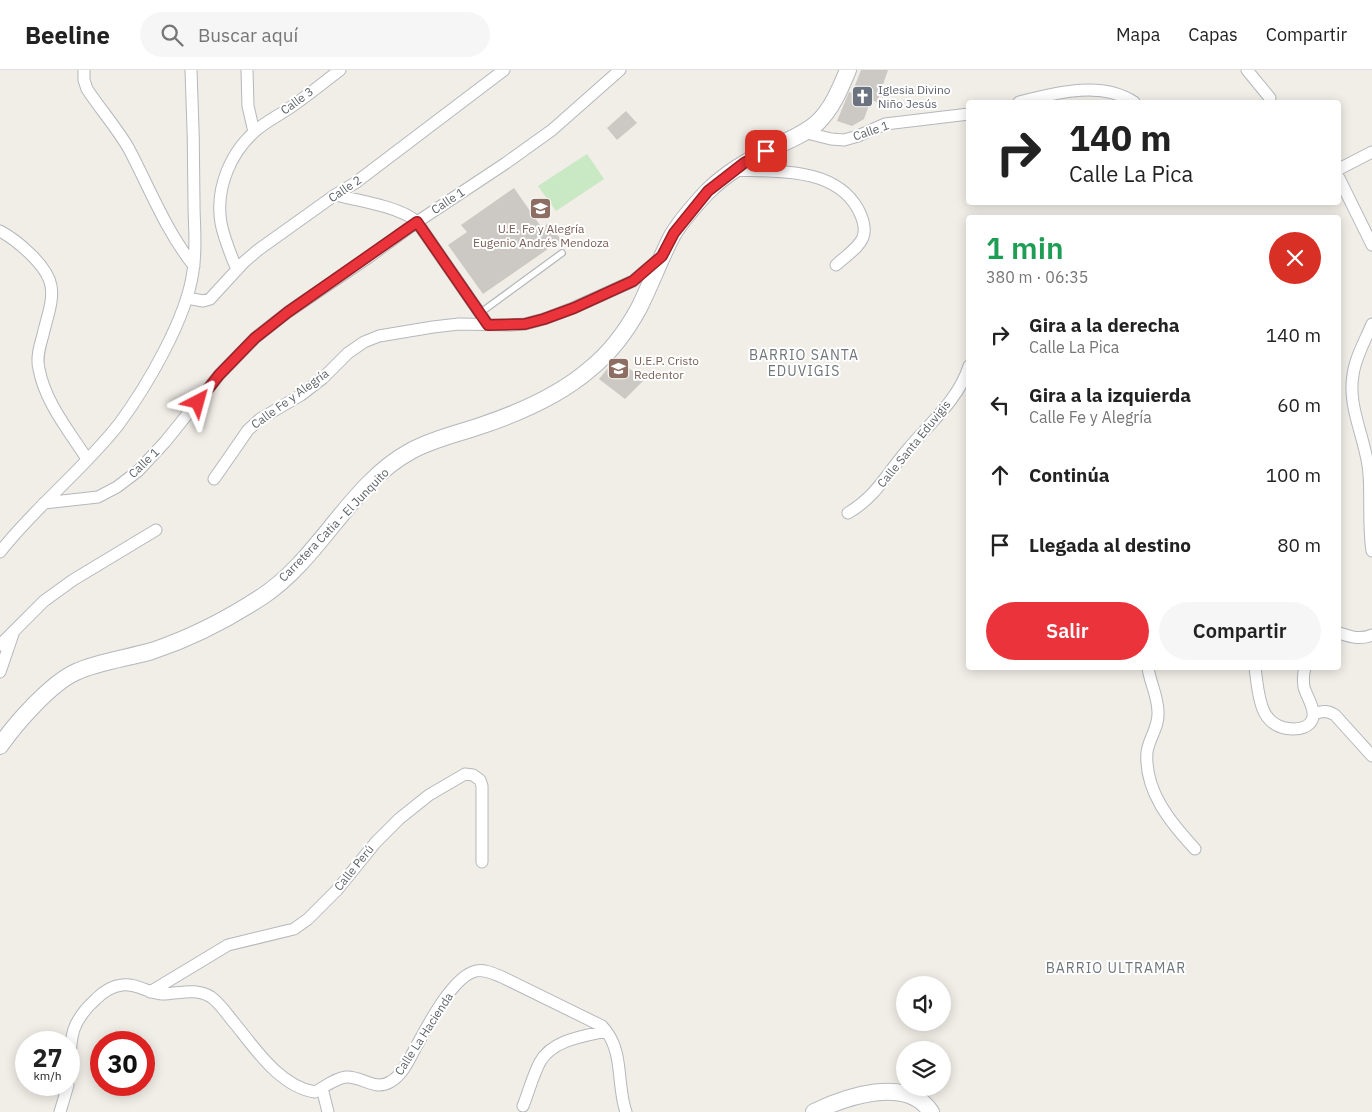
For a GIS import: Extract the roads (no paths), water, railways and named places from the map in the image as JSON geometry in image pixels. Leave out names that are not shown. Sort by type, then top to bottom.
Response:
[{"type":"main road","name":"Carretera Catia - El Junquito","points":[[0,746],[45,694],[74,672],[154,650],[181,640],[236,613],[265,594],[304,559],[360,494],[395,462],[411,451],[451,434],[478,427],[516,412],[564,388],[590,370],[614,345],[638,310],[674,233],[689,213],[708,191],[733,170],[804,132],[816,123],[839,93],[848,70]]},
{"type":"main road","points":[[814,1112],[845,1099],[892,1092],[915,1097],[925,1103],[931,1112]]},
{"type":"street","points":[[84,70],[87,90],[128,147],[178,247],[194,266]]},
{"type":"street","points":[[0,552],[17,531],[119,423],[154,369],[171,337],[187,298],[194,266],[196,239],[191,70]]},
{"type":"street","points":[[247,70],[248,106],[254,132]]},
{"type":"street","name":"Calle 3","points":[[237,270],[226,243],[221,223],[220,193],[230,163],[254,132],[340,70]]},
{"type":"street","name":"Calle 2","points":[[187,298],[203,301],[210,299],[258,250],[355,183],[504,70]]},
{"type":"street","name":"Calle 1","points":[[44,502],[98,497],[117,487],[138,471],[165,442],[219,375],[255,338],[288,312],[552,130],[620,70]]},
{"type":"street","points":[[1247,70],[1270,98]]},
{"type":"street","points":[[1027,100],[1078,91],[1098,91],[1112,92],[1130,100]]},
{"type":"street","name":"Calle 1","points":[[804,132],[831,139],[844,140],[886,124],[966,114]]},
{"type":"street","points":[[1341,168],[1372,152]]},
{"type":"street","points":[[733,170],[808,175],[822,179],[842,190],[852,199],[860,214],[864,236],[861,243],[836,265]]},
{"type":"street","points":[[1341,182],[1372,245]]},
{"type":"street","points":[[335,195],[382,206],[406,215],[417,222],[488,325]]},
{"type":"street","points":[[0,231],[12,238],[39,264],[48,276],[51,286],[51,299],[41,342],[38,368],[52,405],[87,459]]},
{"type":"street","name":"Calle Fe y Alegría","points":[[214,480],[248,430],[260,419],[301,395],[323,378],[348,353],[364,342],[379,336],[433,327],[459,324],[525,324],[544,319],[574,308],[633,281],[662,256]]},
{"type":"street","points":[[1372,324],[1352,376],[1353,394],[1369,471],[1370,538],[1372,551]]},
{"type":"street","name":"Calle Santa Eduvigis","points":[[848,513],[861,505],[883,483],[958,389],[966,374]]},
{"type":"street","points":[[0,644],[44,601],[74,580],[156,530]]},
{"type":"street","points":[[0,672],[15,630]]},
{"type":"street","points":[[1341,634],[1363,639],[1372,635]]},
{"type":"street","points":[[1148,670],[1157,698],[1158,713],[1156,726],[1149,742],[1147,765],[1153,787],[1163,811],[1195,849]]},
{"type":"street","points":[[1256,670],[1259,698],[1263,710],[1269,720],[1278,726],[1289,729],[1299,729],[1307,726],[1313,719],[1314,714],[1304,689],[1304,670]]},
{"type":"street","points":[[1314,714],[1324,710],[1335,715],[1372,756]]},
{"type":"street","name":"Calle Perú","points":[[150,992],[228,945],[294,929],[308,919],[337,890],[376,842],[399,819],[429,794],[465,774],[473,775],[480,780],[482,786],[482,862]]},
{"type":"street","name":"Calle La Hacienda","points":[[72,1031],[78,1018],[89,1005],[114,986],[124,984],[136,986],[161,994],[199,992],[209,996],[220,1005],[268,1062],[286,1080],[298,1087],[315,1092],[337,1079],[346,1077],[354,1077],[369,1084],[380,1086],[391,1082],[402,1071],[426,1029],[458,982],[476,971],[486,971],[502,977],[602,1026],[606,1031]]},
{"type":"street","points":[[523,1106],[541,1061],[548,1052],[574,1038],[606,1031],[612,1039],[626,1112]]},
{"type":"street","points":[[322,1088],[328,1112]]},
{"type":"street","points":[[60,1112],[65,1096]]},
{"type":"lane","points":[[480,314],[562,253]]},
{"type":"place","name":"Iglesia Divino Niño Jesús","points":[[862,97]]},
{"type":"place","name":"U.E. Fe y Alegría Eugenio Andrés Mendoza","points":[[541,208]]},
{"type":"place","name":"U.E.P. Cristo Redentor","points":[[618,368]]},
{"type":"district","name":"BARRIO SANTA EDUVIGIS","points":[[804,364]]},
{"type":"district","name":"BARRIO ULTRAMAR","points":[[1116,968]]}]
